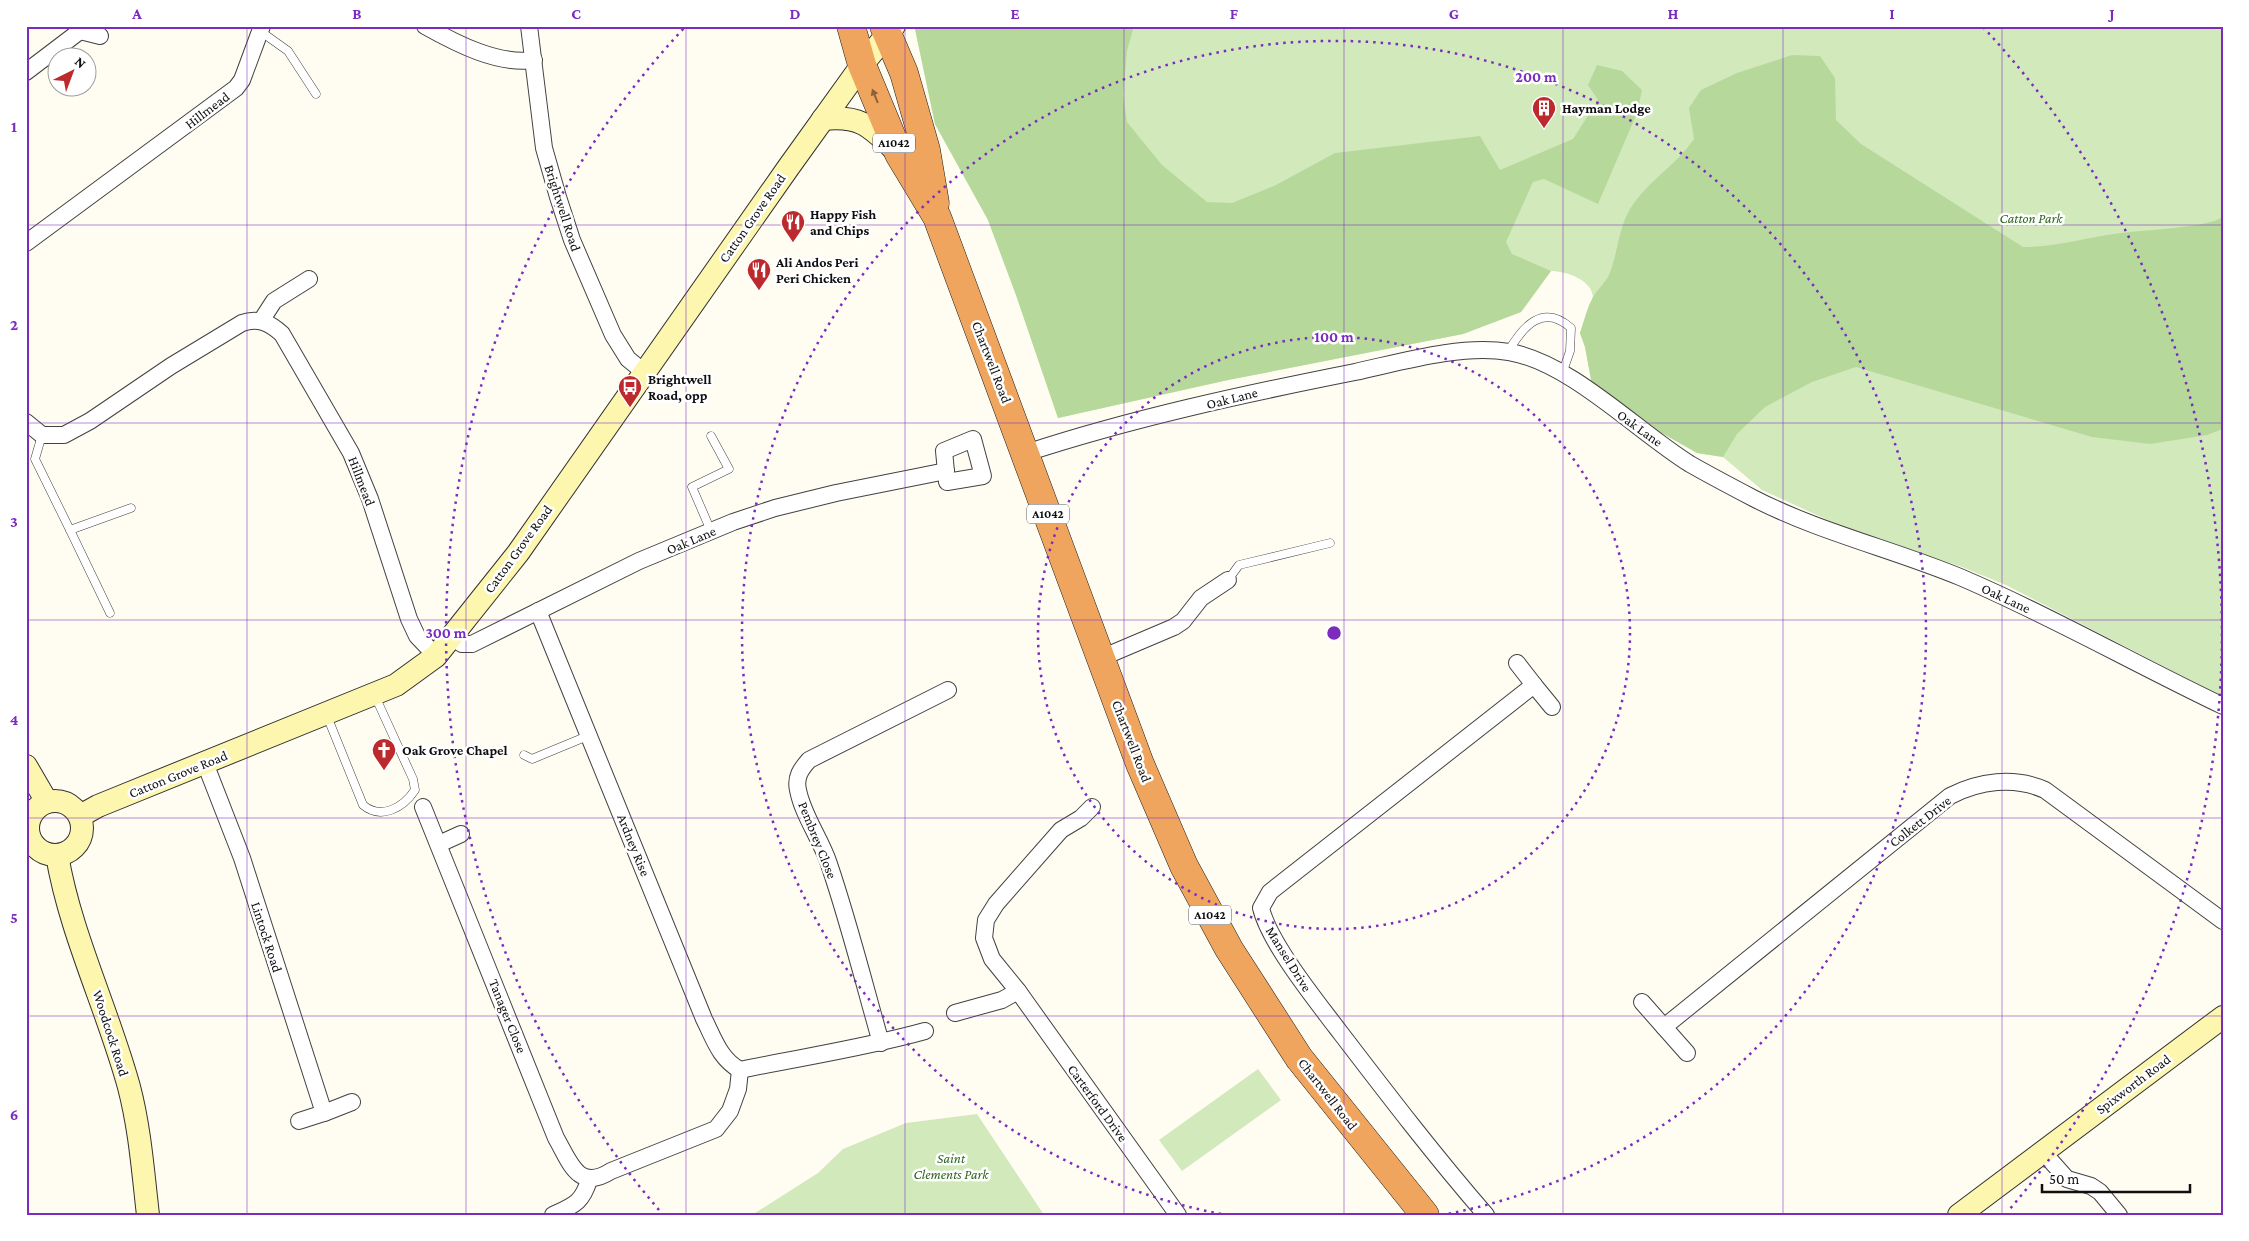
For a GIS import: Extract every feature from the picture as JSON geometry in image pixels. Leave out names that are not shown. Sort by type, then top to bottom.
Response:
[{"type":"highway","name":"A1042","points":[[850,26],[862,65]]},
{"type":"highway","name":"Chartwell Road","points":[[888,29],[904,73],[926,150],[937,217]]},
{"type":"highway","name":"Chartwell Road","points":[[862,65],[899,154],[937,217],[1140,764],[1184,866],[1229,949],[1299,1058],[1425,1215]]},
{"type":"street","points":[[425,26],[440,35],[499,59],[517,62],[534,60]]},
{"type":"street","name":"Brightwell Road","points":[[529,26],[544,148],[572,240],[613,334],[628,359],[644,372]]},
{"type":"street","points":[[26,72],[80,29],[100,36]]},
{"type":"street","name":"Hillmead","points":[[26,243],[236,88],[242,80],[261,29]]},
{"type":"street","name":"Catton Grove Road","points":[[80,816],[98,806],[374,695],[396,685],[436,656],[518,552],[888,29]]},
{"type":"street","points":[[823,119],[849,117],[860,122],[872,128],[899,154]]},
{"type":"street","points":[[26,422],[42,435],[64,435],[90,421],[171,366],[242,323],[252,319],[261,321],[274,301],[309,279]]},
{"type":"street","name":"Hillmead","points":[[261,321],[272,326],[282,334],[351,453],[370,499],[409,620],[417,636],[436,656]]},
{"type":"street","name":"Oak Lane","points":[[1026,453],[1082,436],[1259,391],[1425,357],[1475,350],[1508,352],[1526,357],[1562,374],[1690,464],[1758,500],[1822,529],[1902,554],[2011,599],[2223,706]]},
{"type":"street","name":"Oak Lane","points":[[452,638],[462,644],[472,644],[639,561],[775,508],[836,493],[946,471]]},
{"type":"street","points":[[1101,658],[1174,628],[1183,621],[1201,598],[1228,580]]},
{"type":"street","name":"Ardney Rise","points":[[538,611],[704,1019],[719,1051],[729,1064],[740,1070]]},
{"type":"street","points":[[1517,663],[1552,707]]},
{"type":"street","name":"Mansel Drive","points":[[1486,1215],[1404,1119],[1312,995],[1269,928],[1262,908],[1270,892],[1534,685]]},
{"type":"street","name":"Pembrey Close","points":[[881,1043],[851,932],[828,861],[801,800],[797,779],[801,768],[809,760],[948,690]]},
{"type":"street","name":"Lintock Road","points":[[205,763],[242,858],[324,1112]]},
{"type":"street","points":[[26,766],[47,802]]},
{"type":"street","name":"Colkett Drive","points":[[1664,1027],[1950,796],[1978,784],[1999,782],[2032,784],[2045,790],[2223,921]]},
{"type":"street","points":[[57,801],[66,803],[74,808],[80,816],[82,825],[78,842],[73,849],[57,855],[46,854],[28,842],[30,818],[40,805],[47,802],[57,801]]},
{"type":"street","name":"Tanager Close","points":[[423,807],[556,1138],[572,1167],[581,1176],[589,1180]]},
{"type":"street","name":"Carterford Drive","points":[[1092,807],[1081,818],[1062,830],[996,904],[986,920],[984,938],[992,959],[1018,991],[1178,1215]]},
{"type":"street","points":[[439,844],[461,834]]},
{"type":"street","name":"Woodcock Road","points":[[57,855],[65,896],[129,1086],[138,1125],[148,1215]]},
{"type":"street","points":[[956,1013],[1002,1000],[1018,991]]},
{"type":"street","points":[[1642,1002],[1688,1053]]},
{"type":"street","name":"Spixworth Road","points":[[1960,1215],[2223,1017]]},
{"type":"street","points":[[553,1215],[577,1204],[585,1194],[589,1180],[600,1178],[611,1171],[716,1129],[730,1111],[738,1089],[740,1070],[779,1060],[881,1043],[925,1031]]},
{"type":"street","points":[[299,1121],[352,1102]]},
{"type":"street","points":[[2043,1152],[2067,1180],[2091,1186],[2100,1192],[2119,1215]]},
{"type":"lane","points":[[261,29],[288,51],[316,94]]},
{"type":"lane","points":[[1508,352],[1519,334],[1527,326],[1545,316],[1560,318],[1571,328],[1570,351],[1562,374]]},
{"type":"lane","points":[[42,435],[35,459],[110,613]]},
{"type":"lane","points":[[711,436],[728,469],[692,487],[712,531]]},
{"type":"lane","points":[[70,530],[131,508]]},
{"type":"lane","points":[[1228,580],[1239,565],[1330,543]]},
{"type":"lane","points":[[326,714],[363,805],[371,812],[380,814],[401,804],[415,790],[413,779],[374,695]]},
{"type":"lane","points":[[524,755],[532,759],[590,735]]},
{"type":"green space","name":"Catton Park","points":[[917,26],[2223,26],[2223,697],[2006,585],[1962,567],[1843,527],[1762,490],[1723,457],[1697,453],[1592,385],[1585,347],[1580,333],[1593,297],[1592,291],[1583,281],[1564,273],[1551,271],[1521,312],[1463,334],[1228,380],[1058,418],[988,220],[935,124],[915,29]]},
{"type":"green space","points":[[917,26],[1134,26],[1127,51],[1123,95],[1127,122],[1162,165],[1207,202],[1232,203],[1274,186],[1335,153],[1480,136],[1500,170],[1573,139],[1598,100],[1588,85],[1597,65],[1622,71],[1642,90],[1637,113],[1598,204],[1544,179],[1533,182],[1506,242],[1512,254],[1551,271],[1521,312],[1463,334],[1228,380],[1058,418],[988,220],[935,124],[915,29]]},
{"type":"green space","points":[[1792,55],[1820,56],[1835,78],[1836,120],[1861,144],[2023,247],[2036,247],[2121,233],[2203,224],[2223,217],[2223,429],[2207,435],[2150,444],[2092,437],[1856,367],[1812,382],[1765,407],[1737,434],[1723,457],[1697,453],[1658,431],[1592,385],[1585,347],[1580,333],[1587,310],[1593,297],[1609,275],[1625,220],[1634,203],[1694,139],[1689,108],[1701,90],[1737,73]]},
{"type":"green space","points":[[1258,1069],[1281,1100],[1182,1171],[1159,1140]]},
{"type":"green space","name":"Saint Clements Park","points":[[977,1114],[1044,1215],[752,1215],[818,1173],[843,1149],[906,1123]]},
{"type":"place","name":"Hayman Lodge","points":[[1544,129]]},
{"type":"place","name":"Happy Fish and Chips","points":[[793,243]]},
{"type":"place","name":"Ali Andos Peri Peri Chicken","points":[[759,291]]},
{"type":"place","name":"Brightwell Road, opp","points":[[630,408]]},
{"type":"place","name":"Oak Grove Chapel","points":[[384,771]]}]
